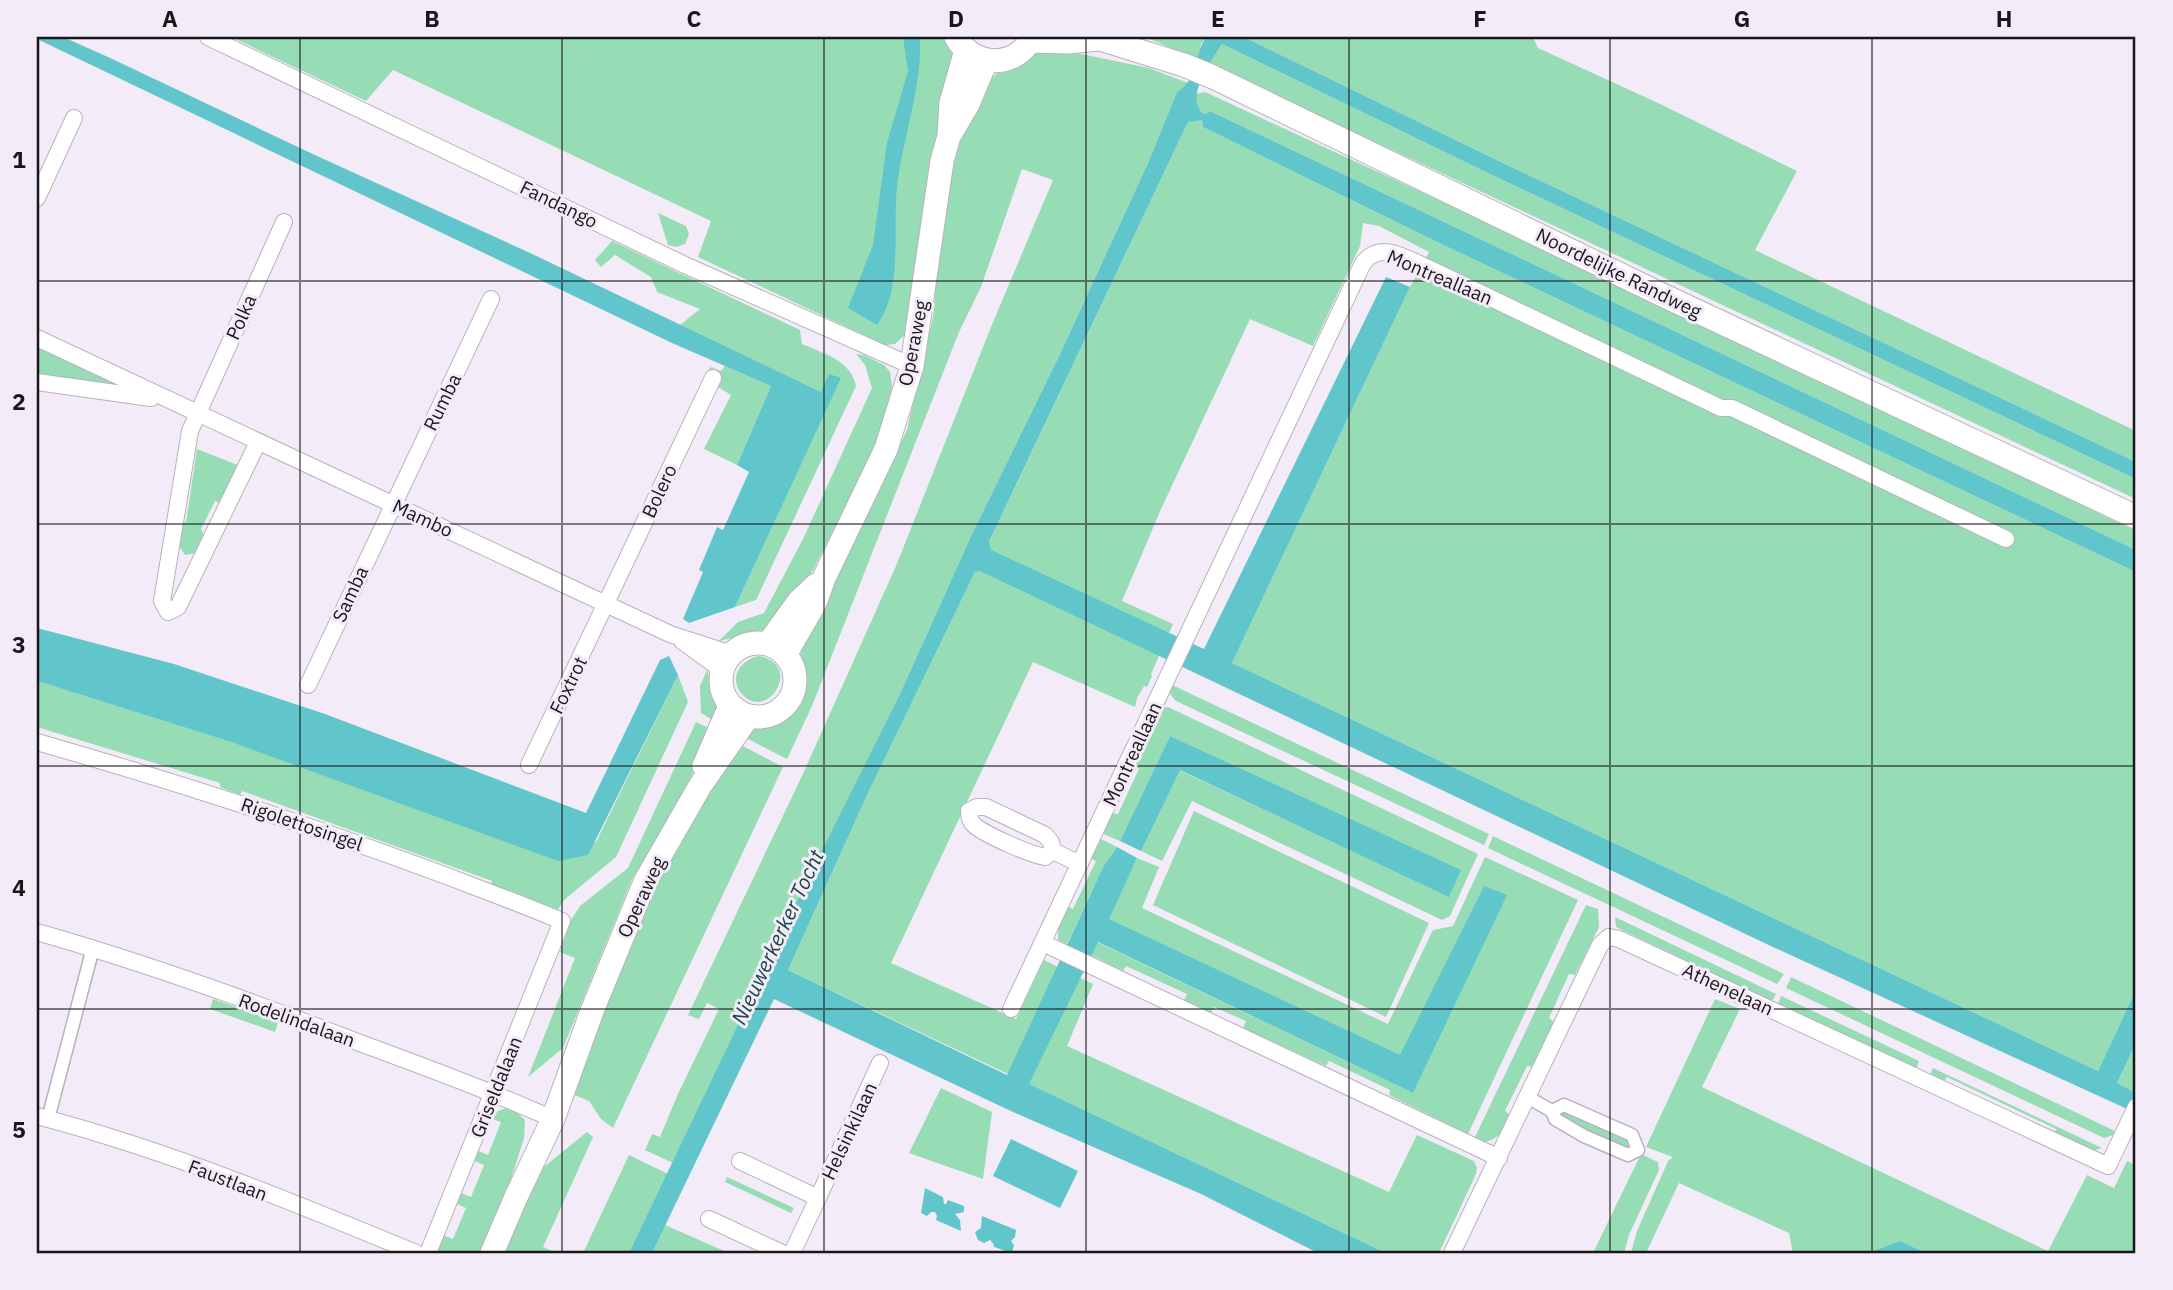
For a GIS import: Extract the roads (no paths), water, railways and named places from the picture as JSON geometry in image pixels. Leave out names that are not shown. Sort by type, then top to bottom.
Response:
[{"type":"main road","name":"Noordelijke Randweg","points":[[1031,39],[1067,42],[1096,38],[1184,65],[1213,77],[1656,292],[2136,517]]},
{"type":"main road","points":[[969,49],[998,61],[1011,58],[1022,51],[1031,39]]},
{"type":"main road","name":"Operaweg","points":[[776,649],[815,603],[824,578],[886,449],[912,366],[942,160],[949,135],[951,103],[969,49]]},
{"type":"main road","points":[[748,644],[776,649],[792,665],[795,676],[790,699],[782,709],[761,718],[739,711],[721,689],[727,662],[748,644]]},
{"type":"main road","name":"Operaweg","points":[[492,1253],[645,882],[700,786],[704,763],[739,711]]},
{"type":"street","name":"Fandango","points":[[208,37],[685,265],[912,366]]},
{"type":"street","points":[[37,198],[74,118]]},
{"type":"street","name":"Polka","points":[[198,563],[178,607],[168,612],[162,601],[190,431],[285,222]]},
{"type":"street","name":"Montreallaan","points":[[1012,1009],[1168,672],[1367,257],[1381,251],[1389,251],[1428,268],[1721,408],[1732,408],[2006,539]]},
{"type":"street","name":"Rumba","points":[[393,504],[491,299]]},
{"type":"street","name":"Mambo","points":[[37,338],[727,662]]},
{"type":"street","name":"Bolero","points":[[606,605],[713,378]]},
{"type":"street","name":"Mambo","points":[[37,382],[167,401]]},
{"type":"street","points":[[170,554],[198,563],[258,442]]},
{"type":"street","name":"Samba","points":[[308,685],[393,504]]},
{"type":"street","name":"Foxtrot","points":[[529,765],[606,605]]},
{"type":"street","name":"Rigolettosingel","points":[[37,742],[166,779],[315,828],[562,921]]},
{"type":"street","points":[[986,807],[1045,835],[1051,842],[1053,851],[1045,857],[1025,851],[976,827],[969,811],[986,807]]},
{"type":"street","points":[[1053,851],[1080,864]]},
{"type":"street","name":"Griseldalaan","points":[[428,1253],[562,921]]},
{"type":"street","name":"Rodelindalaan","points":[[37,932],[93,948],[294,1018],[494,1093],[547,1116]]},
{"type":"street","name":"Athenelaan","points":[[1452,1253],[1529,1098],[1600,945],[1609,937],[1619,939],[2108,1166],[2136,1107]]},
{"type":"street","points":[[1043,943],[1499,1158]]},
{"type":"street","points":[[43,1118],[93,948]]},
{"type":"street","name":"Helsinkilaan","points":[[792,1253],[880,1063]]},
{"type":"street","points":[[1529,1098],[1552,1111],[1555,1119],[1584,1136],[1628,1155],[1638,1150],[1632,1135],[1564,1105],[1552,1111]]},
{"type":"street","name":"Faustlaan","points":[[43,1118],[94,1131],[193,1165],[416,1253]]},
{"type":"street","name":"Helsinkilaan","points":[[740,1161],[818,1198]]},
{"type":"street","points":[[709,1219],[782,1253]]},
{"type":"water","points":[[37,37],[63,37],[108,57],[528,252],[821,392],[829,374],[841,378],[735,607],[689,623],[683,619],[703,572],[699,570],[717,527],[723,530],[749,472],[737,465],[771,386],[672,343]]},
{"type":"water","points":[[903,37],[920,37],[920,55],[916,91],[898,179],[894,274],[886,310],[877,325],[848,308],[873,245],[887,143],[908,71]]},
{"type":"water","points":[[1206,37],[1244,37],[1507,165],[2136,462],[2136,479],[1492,175],[1222,44],[1201,80],[1197,100],[1199,108],[1205,114],[1210,111],[2136,550],[2136,572],[1435,241],[1203,127],[1202,120],[1188,122],[989,542],[991,550],[1204,649],[1386,277],[1410,287],[1232,663],[2098,1071],[2136,990],[2136,1043],[2117,1083],[2136,1093],[2136,1113],[1775,948],[980,571],[975,572],[868,793],[788,970],[1007,1075],[1103,867],[1117,847],[1137,858],[1109,919],[1400,1055],[1484,886],[1507,895],[1413,1093],[1098,942],[1029,1084],[1386,1253],[1318,1253],[1201,1194],[1013,1112],[774,999],[652,1253],[629,1253],[802,891],[899,696],[972,534],[1059,356],[1148,163],[1177,92],[1189,81]]},
{"type":"water","points":[[37,628],[174,664],[325,714],[586,813],[660,660],[669,656],[678,675],[588,855],[558,861],[234,743],[37,681]]},
{"type":"water","points":[[1170,736],[1461,870],[1449,897],[1180,770],[1141,851],[1120,841]]},
{"type":"water","points":[[1011,1139],[1078,1171],[1060,1208],[993,1176]]},
{"type":"water","points":[[925,1188],[943,1197],[944,1204],[948,1200],[964,1206],[964,1212],[955,1214],[960,1220],[961,1231],[936,1220],[935,1212],[927,1216],[921,1213]]},
{"type":"water","points":[[982,1216],[1016,1230],[1011,1241],[1014,1245],[1012,1253],[994,1247],[990,1240],[984,1243],[978,1240],[975,1232],[981,1228]]},
{"type":"water","points":[[1900,1241],[1926,1253],[1868,1253]]},
{"type":"water label","name":"Nieuwerkerker Tocht","points":[[777,937]]}]
